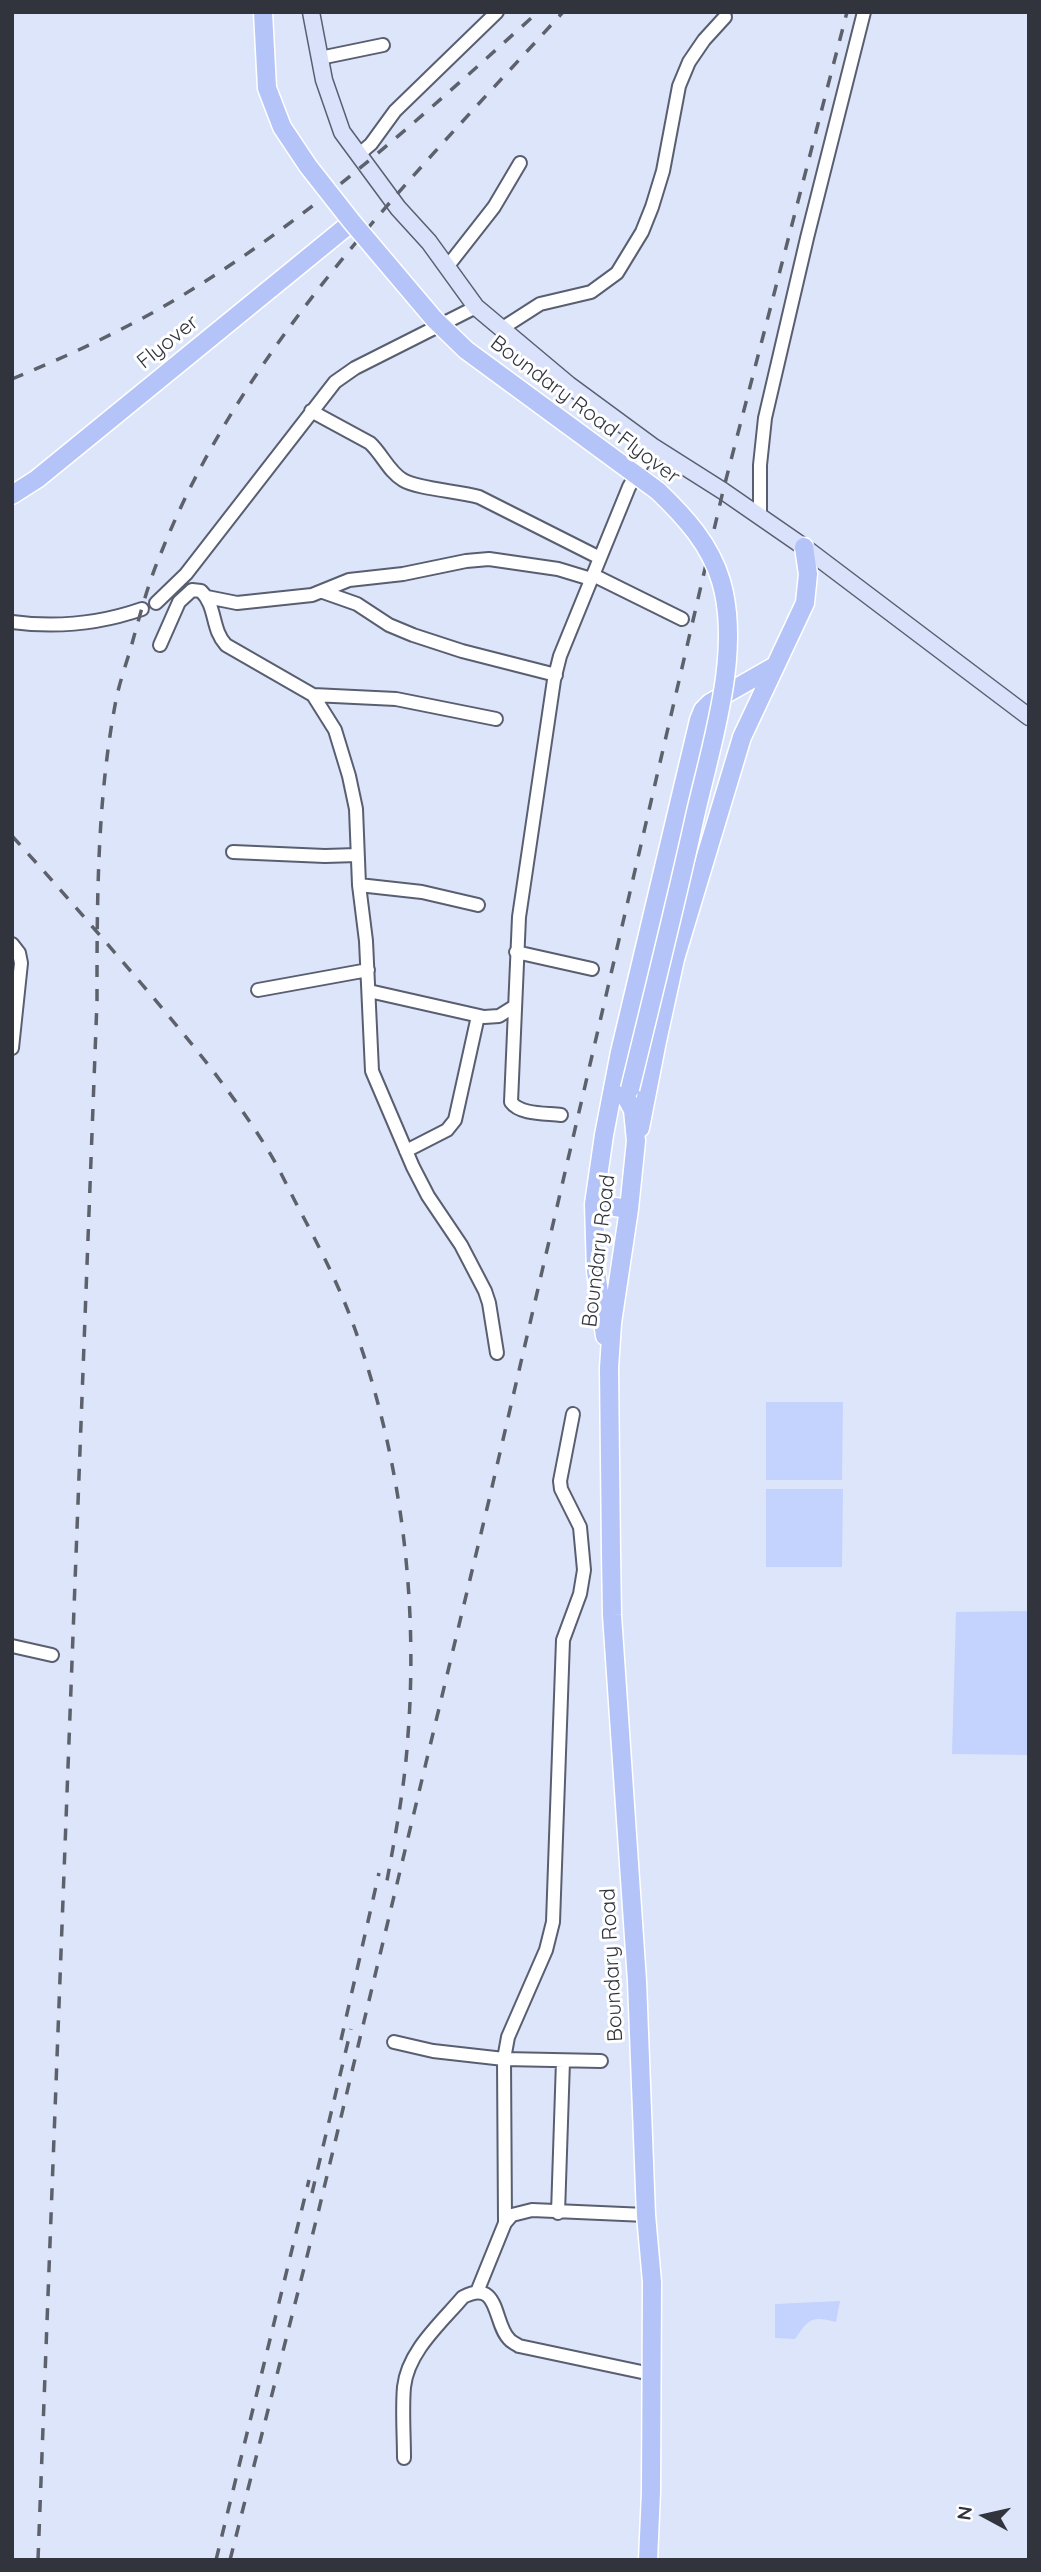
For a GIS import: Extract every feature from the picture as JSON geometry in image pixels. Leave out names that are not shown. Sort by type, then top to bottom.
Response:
[{"type":"main road","name":"Boundary Road Flyover","points":[[263,12],[267,88],[282,127],[308,166],[352,222],[434,319],[466,350],[658,491],[685,517],[708,548],[721,580],[728,617],[726,657],[719,703],[675,905],[629,1094],[636,1141]]},
{"type":"main road","name":"Flyover","points":[[12,495],[37,479],[352,222]]},
{"type":"main road","points":[[636,1141],[643,1120],[675,959],[742,737],[804,603],[808,574],[804,547]]},
{"type":"main road","name":"Boundary Road","points":[[610,1368],[596,1271],[594,1204],[620,1052],[699,720],[710,703],[773,667]]},
{"type":"main road","points":[[607,1119],[629,1094]]},
{"type":"main road","name":"Boundary Road","points":[[636,1141],[612,1323],[612,1615],[637,1982],[646,2215],[652,2282],[648,2560]]},
{"type":"main road","points":[[594,1204],[629,1209]]},
{"type":"street","points":[[311,12],[324,80],[342,131],[476,307],[569,384],[652,446],[804,547],[1029,717]]},
{"type":"street","points":[[358,155],[371,144],[395,111],[497,12]]},
{"type":"street","points":[[760,516],[760,465],[765,418],[864,12]]},
{"type":"street","points":[[501,329],[540,304],[591,292],[617,273],[642,232],[652,207],[663,171],[678,86],[689,62],[725,17]]},
{"type":"street","points":[[320,58],[383,45]]},
{"type":"street","points":[[447,267],[494,207],[520,163]]},
{"type":"street","points":[[156,603],[186,574],[335,382],[355,368],[476,307]]},
{"type":"street","points":[[311,411],[370,443],[405,481],[461,491],[499,505],[600,558]]},
{"type":"street","points":[[561,1115],[522,1110],[514,1107],[512,1102],[516,952],[529,846],[561,656],[629,487],[652,446]]},
{"type":"street","points":[[207,597],[243,603],[323,592],[349,580],[404,574],[489,559],[592,577],[682,619]]},
{"type":"street","points":[[159,645],[172,613],[185,594],[197,589],[207,597],[216,630],[226,645],[313,695],[335,730],[356,809],[359,885],[368,970],[370,1063],[428,1196],[461,1245],[485,1291],[497,1353]]},
{"type":"street","points":[[323,592],[357,604],[389,625],[413,635],[462,651],[556,675]]},
{"type":"street","points":[[12,622],[74,625],[142,609]]},
{"type":"street","points":[[313,695],[396,699],[496,719]]},
{"type":"street","points":[[233,852],[357,855]]},
{"type":"street","points":[[359,885],[422,892],[478,905]]},
{"type":"street","points":[[12,944],[19,953],[21,963],[12,1048]]},
{"type":"street","points":[[516,952],[592,969]]},
{"type":"street","points":[[258,990],[368,970]]},
{"type":"street","points":[[369,991],[478,1016],[499,1016],[515,1006]]},
{"type":"street","points":[[406,1150],[447,1130],[455,1120],[478,1016]]},
{"type":"street","points":[[505,2223],[505,2059],[508,2037],[546,1950],[553,1922],[563,1640],[580,1594],[584,1570],[580,1527],[561,1489],[560,1481],[573,1414]]},
{"type":"street","points":[[12,1646],[52,1655]]},
{"type":"street","points":[[394,2042],[433,2051],[505,2059],[601,2062]]},
{"type":"street","points":[[558,2213],[563,2061]]},
{"type":"street","points":[[477,2292],[505,2223],[520,2211],[646,2215]]},
{"type":"street","points":[[404,2458],[404,2388],[407,2373],[422,2345],[463,2297],[477,2292],[492,2299],[501,2327],[509,2339],[519,2346],[651,2374]]},
{"type":"shaded area","points":[[766,1402],[843,1402],[842,1480],[766,1480]]},
{"type":"shaded area","points":[[766,1489],[843,1489],[842,1567],[766,1567]]},
{"type":"shaded area","points":[[1029,1611],[1029,1755],[952,1754],[956,1612]]},
{"type":"shaded area","points":[[840,2301],[836,2322],[812,2320],[795,2339],[775,2338],[775,2304]]},
{"type":"railway","points":[[12,379],[88,346],[143,318],[213,277],[262,243],[403,132],[538,12]]},
{"type":"railway","points":[[38,2560],[97,1001],[99,850],[105,775],[116,700],[161,553],[196,476],[238,403],[337,265],[449,136],[563,12]]},
{"type":"railway","points":[[230,2560],[319,2209],[489,1500],[723,491],[847,12]]},
{"type":"railway","points":[[12,836],[157,1002],[239,1106],[280,1171],[332,1273],[353,1324],[374,1388],[396,1486],[411,1636],[407,1754],[386,1886]]},
{"type":"railway","points":[[341,2040],[379,1873]]},
{"type":"railway","points":[[312,2193],[351,2029]]},
{"type":"railway","points":[[216,2560],[309,2180]]}]
